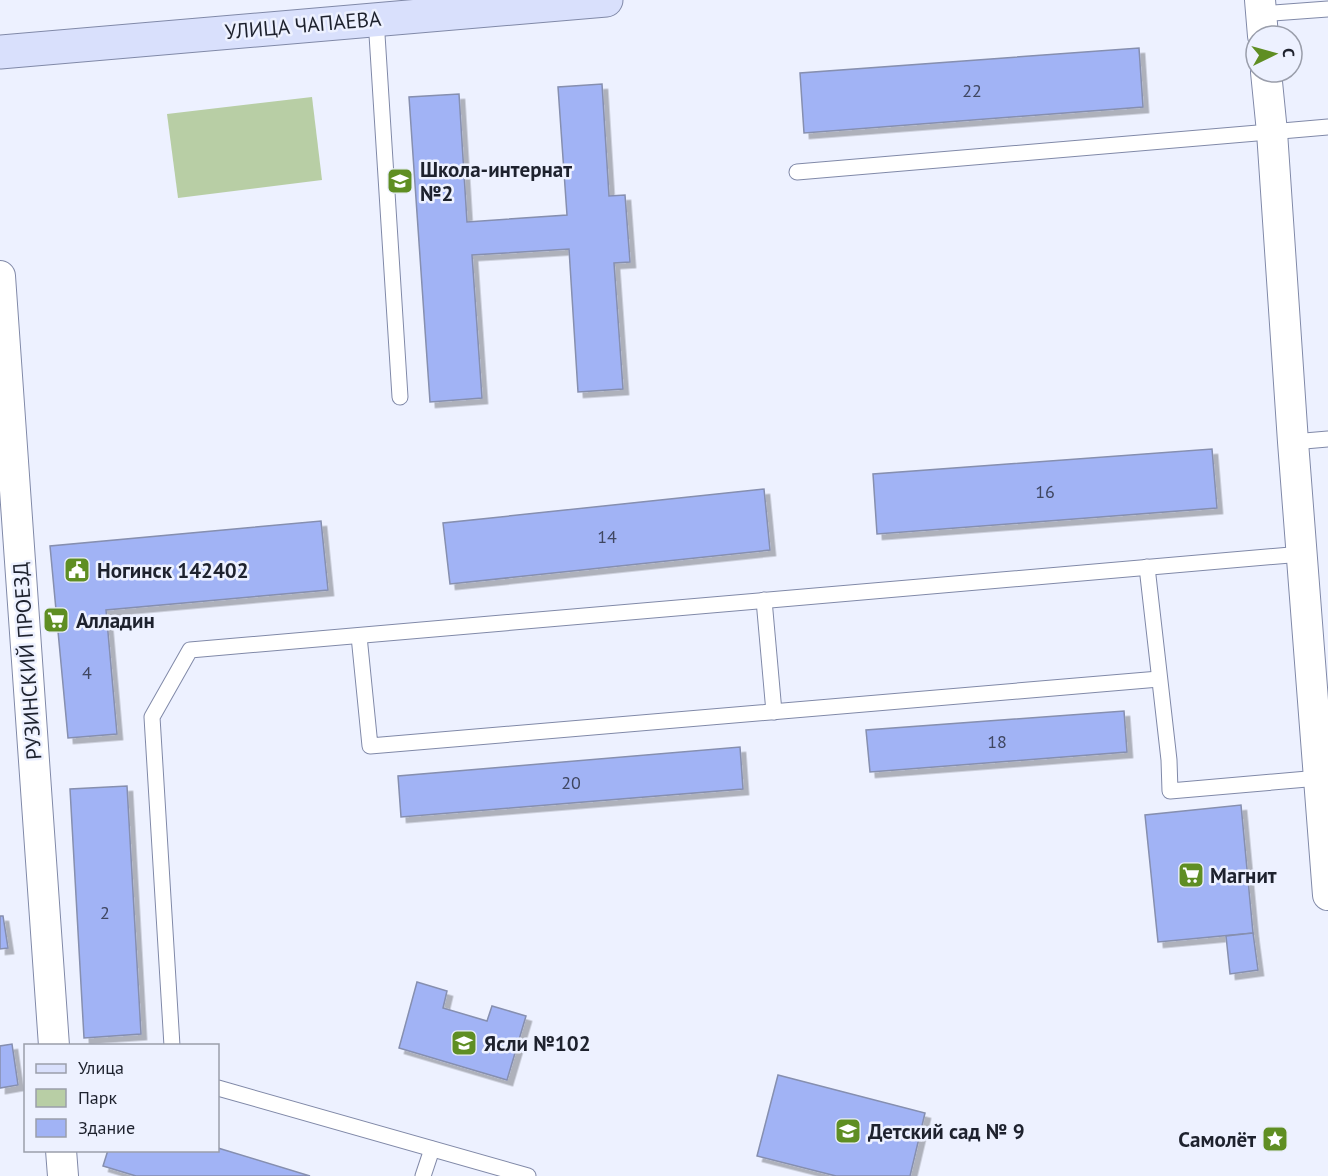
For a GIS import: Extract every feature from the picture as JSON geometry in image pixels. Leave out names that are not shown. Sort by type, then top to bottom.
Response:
[{"type":"street","name":"УЛИЦА ЧАПАЕВА","points":[[0,52],[606,0]]},
{"type":"street","points":[[1267,84],[1328,895]]},
{"type":"street","name":"РУЗИНСКИЙ ПРОЕЗД","points":[[0,276],[54,1044]]},
{"type":"street","points":[[61,1152],[63,1176]]},
{"type":"lane","points":[[1261,17],[1328,9]]},
{"type":"lane","points":[[376,19],[400,397]]},
{"type":"lane","points":[[797,172],[1328,127]]},
{"type":"lane","points":[[1293,442],[1328,439]]},
{"type":"lane","points":[[172,1044],[152,717],[190,650],[1302,554]]},
{"type":"lane","points":[[1147,567],[1169,760],[1170,791],[1319,778]]},
{"type":"lane","points":[[764,600],[774,712]]},
{"type":"lane","points":[[359,636],[370,746],[1159,679]]},
{"type":"lane","points":[[219,1088],[528,1176]]},
{"type":"lane","points":[[423,1176],[432,1149]]},
{"type":"green space","points":[[312,97],[322,180],[178,198],[167,114]]},
{"type":"building","points":[[1139,48],[1143,107],[804,133],[800,73]]},
{"type":"building","points":[[602,84],[609,196],[625,195],[630,262],[614,263],[623,389],[578,392],[569,249],[472,255],[482,398],[430,402],[409,97],[459,94],[467,222],[567,215],[558,87]]},
{"type":"building","points":[[1212,449],[1217,508],[877,534],[873,474]]},
{"type":"building","points":[[764,489],[770,550],[450,584],[443,523]]},
{"type":"building","points":[[321,521],[328,590],[106,610],[117,734],[68,738],[50,546]]},
{"type":"building","points":[[1124,711],[1127,752],[870,772],[866,730]]},
{"type":"building","points":[[740,747],[743,789],[401,817],[398,776]]},
{"type":"building","points":[[127,786],[141,1034],[84,1038],[70,789]]},
{"type":"building","points":[[1241,805],[1253,933],[1158,942],[1145,815]]},
{"type":"building","points":[[0,916],[3,916],[8,948],[0,949]]},
{"type":"building","points":[[1253,933],[1258,970],[1230,974],[1226,936]]},
{"type":"building","points":[[417,982],[447,991],[443,1008],[487,1021],[492,1006],[526,1016],[507,1080],[399,1048]]},
{"type":"building","points":[[12,1044],[18,1085],[0,1088],[0,1046]]},
{"type":"building","points":[[778,1075],[925,1113],[910,1176],[836,1176],[757,1156]]},
{"type":"building","points":[[219,1148],[310,1176],[136,1176],[103,1166],[107,1152],[219,1152]]},
{"type":"place","name":"Школа-интернат №2","points":[[400,181]]},
{"type":"place","name":"Ногинск 142402","points":[[77,570]]},
{"type":"place","name":"Алладин","points":[[56,620]]},
{"type":"place","name":"Магнит","points":[[1191,875]]},
{"type":"place","name":"Ясли №102","points":[[464,1043]]},
{"type":"place","name":"Детский сад № 9","points":[[848,1131]]},
{"type":"place","name":"Самолёт","points":[[1275,1139]]}]
